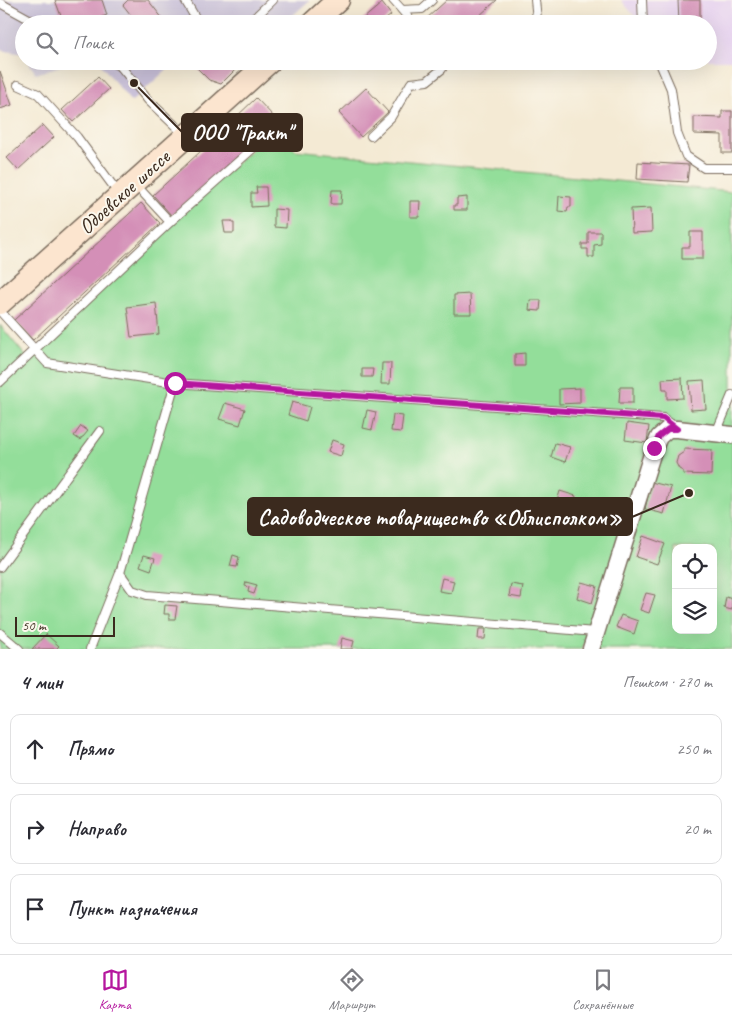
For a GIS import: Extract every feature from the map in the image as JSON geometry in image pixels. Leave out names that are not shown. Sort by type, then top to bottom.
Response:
[{"type":"main road","points":[[322,15],[338,0]]},
{"type":"main road","name":"Одоевское шоссе","points":[[2,301],[187,136],[215,110],[251,70]]},
{"type":"street","points":[[590,649],[659,436],[668,429],[724,434]]},
{"type":"lane","points":[[185,0],[194,15]]},
{"type":"lane","points":[[257,15],[273,0]]},
{"type":"lane","points":[[393,0],[406,15]]},
{"type":"lane","points":[[402,10],[422,9],[432,0]]},
{"type":"lane","points":[[535,0],[537,15]]},
{"type":"lane","points":[[642,0],[643,15]]},
{"type":"lane","points":[[0,3],[22,15]]},
{"type":"lane","points":[[124,70],[148,100],[187,136]]},
{"type":"lane","points":[[371,136],[391,117],[411,83],[427,81],[441,70]]},
{"type":"lane","points":[[663,70],[671,89],[677,133],[686,156],[704,168],[732,168]]},
{"type":"lane","points":[[18,85],[38,94],[127,189],[170,222]]},
{"type":"lane","points":[[215,110],[252,149]]},
{"type":"lane","points":[[0,382],[170,222],[276,128]]},
{"type":"lane","points":[[2,301],[46,363],[175,383],[663,418],[677,429]]},
{"type":"lane","points":[[90,649],[120,573],[175,383]]},
{"type":"lane","points":[[724,434],[732,395]]},
{"type":"lane","points":[[0,568],[100,431]]},
{"type":"lane","points":[[120,573],[132,590],[147,595],[595,632]]},
{"type":"lane","points":[[0,632],[19,649]]},
{"type":"shaded area","points":[[0,0],[310,0],[293,15],[15,15],[15,52],[0,50]]},
{"type":"shaded area","points":[[621,0],[732,0],[732,60],[717,60],[717,15],[634,15]]},
{"type":"shaded area","points":[[34,70],[48,70],[36,74]]},
{"type":"shaded area","points":[[105,70],[166,70],[131,102]]},
{"type":"green space","points":[[270,127],[295,150],[732,192],[732,431],[661,422],[648,447],[594,618],[582,649],[0,649],[0,325],[28,359],[252,149]]},
{"type":"green space","points":[[669,435],[732,439],[732,649],[595,649],[664,439]]},
{"type":"building","points":[[55,0],[102,0],[107,15],[61,15]]},
{"type":"building","points":[[128,0],[148,0],[160,15],[131,15],[123,5]]},
{"type":"building","points":[[447,0],[497,0],[480,15],[430,15]]},
{"type":"building","points":[[678,0],[700,0],[700,15],[679,15]]},
{"type":"building","points":[[382,3],[391,15],[368,15]]},
{"type":"building","points":[[199,70],[235,70],[221,84],[209,80]]},
{"type":"building","points":[[0,71],[12,105],[0,109]]},
{"type":"building","points":[[98,77],[109,89],[73,122],[62,110]]},
{"type":"building","points":[[366,88],[388,112],[361,137],[339,113]]},
{"type":"building","points":[[256,98],[275,118],[250,141],[232,121]]},
{"type":"building","points":[[722,111],[732,111],[732,153],[722,153],[722,135],[694,134],[694,117],[722,118]]},
{"type":"building","points":[[43,125],[54,137],[18,170],[7,158]]},
{"type":"building","points":[[225,129],[244,150],[172,216],[153,195]]},
{"type":"building","points":[[638,162],[689,165],[687,182],[637,179]]},
{"type":"building","points":[[256,187],[266,187],[267,206],[251,207],[251,193],[257,193]]},
{"type":"building","points":[[332,190],[342,190],[341,204],[331,204]]},
{"type":"building","points":[[559,196],[571,197],[571,207],[568,207],[567,212],[558,211]]},
{"type":"building","points":[[467,197],[467,210],[454,210],[454,205],[457,205],[457,198]]},
{"type":"building","points":[[410,201],[420,201],[419,217],[410,217]]},
{"type":"building","points":[[141,203],[160,223],[33,340],[14,320]]},
{"type":"building","points":[[651,208],[652,232],[632,233],[631,209]]},
{"type":"building","points":[[274,209],[287,210],[286,228],[274,227]]},
{"type":"building","points":[[223,221],[232,221],[234,223],[234,233],[225,233]]},
{"type":"building","points":[[588,232],[601,232],[601,244],[594,245],[594,257],[588,257],[588,249],[582,249],[582,244],[588,244]]},
{"type":"building","points":[[690,232],[703,232],[703,259],[682,259],[682,247],[690,247]]},
{"type":"building","points":[[470,294],[471,314],[454,314],[454,295]]},
{"type":"building","points":[[530,300],[541,300],[540,311],[529,310]]},
{"type":"building","points":[[156,303],[159,334],[131,337],[127,307]]},
{"type":"building","points":[[525,353],[525,366],[515,366],[515,354]]},
{"type":"building","points":[[382,363],[391,363],[390,384],[381,384]]},
{"type":"building","points":[[362,369],[373,369],[372,377],[362,377]]},
{"type":"building","points":[[682,378],[683,398],[667,399],[667,390],[663,390],[662,379]]},
{"type":"building","points":[[704,380],[706,409],[691,410],[689,381]]},
{"type":"building","points":[[620,387],[633,387],[633,403],[619,403]]},
{"type":"building","points":[[580,388],[580,403],[559,404],[559,389]]},
{"type":"building","points":[[292,402],[310,407],[306,421],[288,415]]},
{"type":"building","points":[[225,403],[245,409],[240,425],[219,419]]},
{"type":"building","points":[[367,410],[376,412],[372,430],[363,428]]},
{"type":"building","points":[[393,415],[403,416],[401,432],[391,431]]},
{"type":"building","points":[[627,423],[649,426],[647,443],[625,440]]},
{"type":"building","points":[[81,426],[88,431],[80,440],[74,436]]},
{"type":"building","points":[[332,440],[344,444],[341,456],[328,452]]},
{"type":"building","points":[[555,443],[570,447],[565,462],[551,457]]},
{"type":"building","points":[[684,449],[712,450],[711,475],[683,474],[683,471],[679,469],[676,463],[678,456],[684,452]]},
{"type":"building","points":[[651,482],[671,487],[664,514],[645,509]]},
{"type":"building","points":[[560,491],[576,496],[569,522],[552,518]]},
{"type":"building","points":[[643,536],[665,544],[657,564],[636,557]]},
{"type":"building","points":[[144,555],[155,558],[151,570],[140,566]]},
{"type":"building","points":[[233,555],[239,557],[237,567],[230,566]]},
{"type":"building","points":[[442,578],[454,581],[451,593],[439,591]]},
{"type":"building","points":[[246,582],[257,585],[254,594],[248,592],[249,587],[245,586]]},
{"type":"building","points":[[581,582],[597,586],[592,603],[577,598]]},
{"type":"building","points":[[511,584],[523,586],[521,598],[509,596]]},
{"type":"building","points":[[646,593],[655,595],[649,613],[640,610]]},
{"type":"building","points":[[726,597],[732,599],[732,610],[724,608]]},
{"type":"building","points":[[165,605],[177,606],[175,619],[169,619],[169,614],[164,614]]},
{"type":"building","points":[[621,615],[638,621],[634,634],[616,627]]},
{"type":"building","points":[[479,629],[486,629],[485,639],[478,639]]},
{"type":"building","points":[[46,634],[59,646],[56,649],[32,649]]},
{"type":"building","points":[[342,638],[354,641],[352,649],[340,649]]},
{"type":"place","name":"ООО \"Тракт\"","points":[[134,83]]},
{"type":"place","name":"Садоводческое товарищество «Облисполком»","points":[[689,493]]},
{"type":"route","points":[[175,383],[663,418],[677,429],[668,429],[659,436],[654,448]]}]
